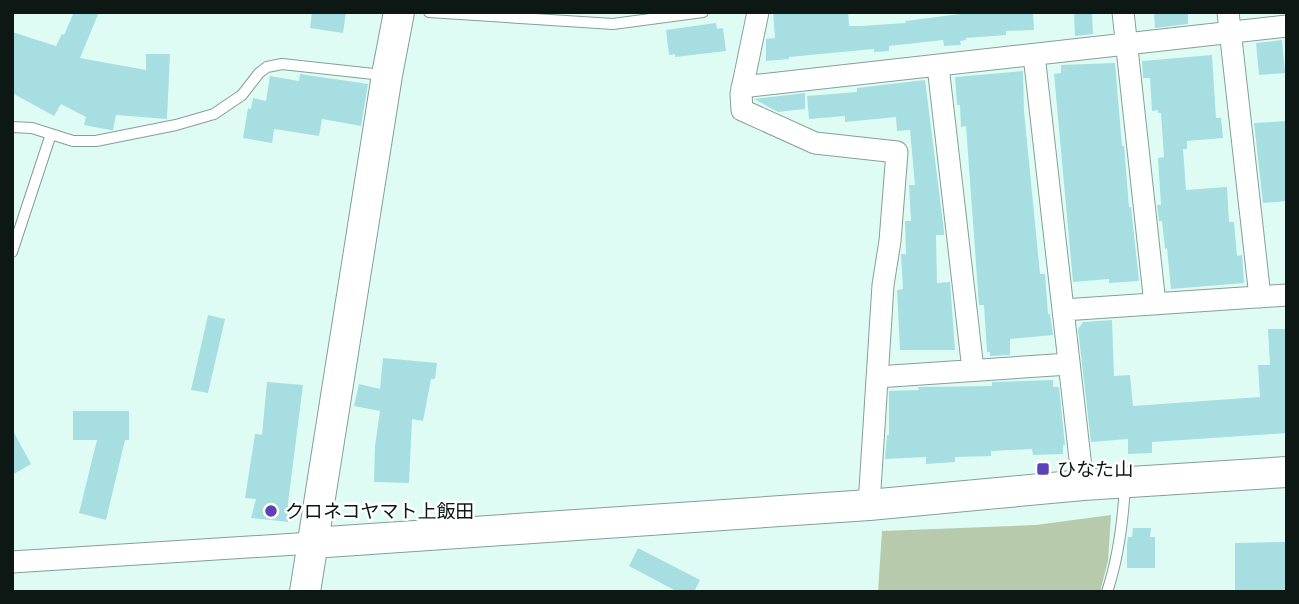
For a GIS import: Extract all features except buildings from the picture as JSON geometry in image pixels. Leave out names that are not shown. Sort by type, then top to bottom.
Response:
[{"type":"street","points":[[305,591],[399,12]]},
{"type":"street","points":[[758,12],[742,87],[742,110],[815,144],[897,152],[890,241],[883,285],[869,505]]},
{"type":"street","points":[[1123,12],[1155,304]]},
{"type":"street","points":[[742,87],[1126,44],[1229,23],[1287,26]]},
{"type":"street","points":[[1229,23],[1260,297]]},
{"type":"street","points":[[1034,55],[1083,485]]},
{"type":"street","points":[[938,65],[972,370]]},
{"type":"street","points":[[1063,310],[1287,295]]},
{"type":"street","points":[[877,377],[1069,364]]},
{"type":"street","points":[[12,562],[869,505],[1083,485],[1287,472]]},
{"type":"lane","points":[[429,12],[613,24],[703,12]]},
{"type":"lane","points":[[12,127],[32,128],[73,141],[96,141],[176,125],[214,114],[242,95],[267,67],[282,64],[387,75]]},
{"type":"lane","points":[[12,253],[51,134]]},
{"type":"lane","points":[[1107,592],[1123,523],[1125,483]]},
{"type":"green space","points":[[1111,515],[1108,561],[1100,592],[878,592],[882,531],[1036,525]]},
{"type":"place","name":"ひなた山","points":[[1043,469]]},
{"type":"place","name":"クロネコヤマト上飯田","points":[[271,511]]}]
